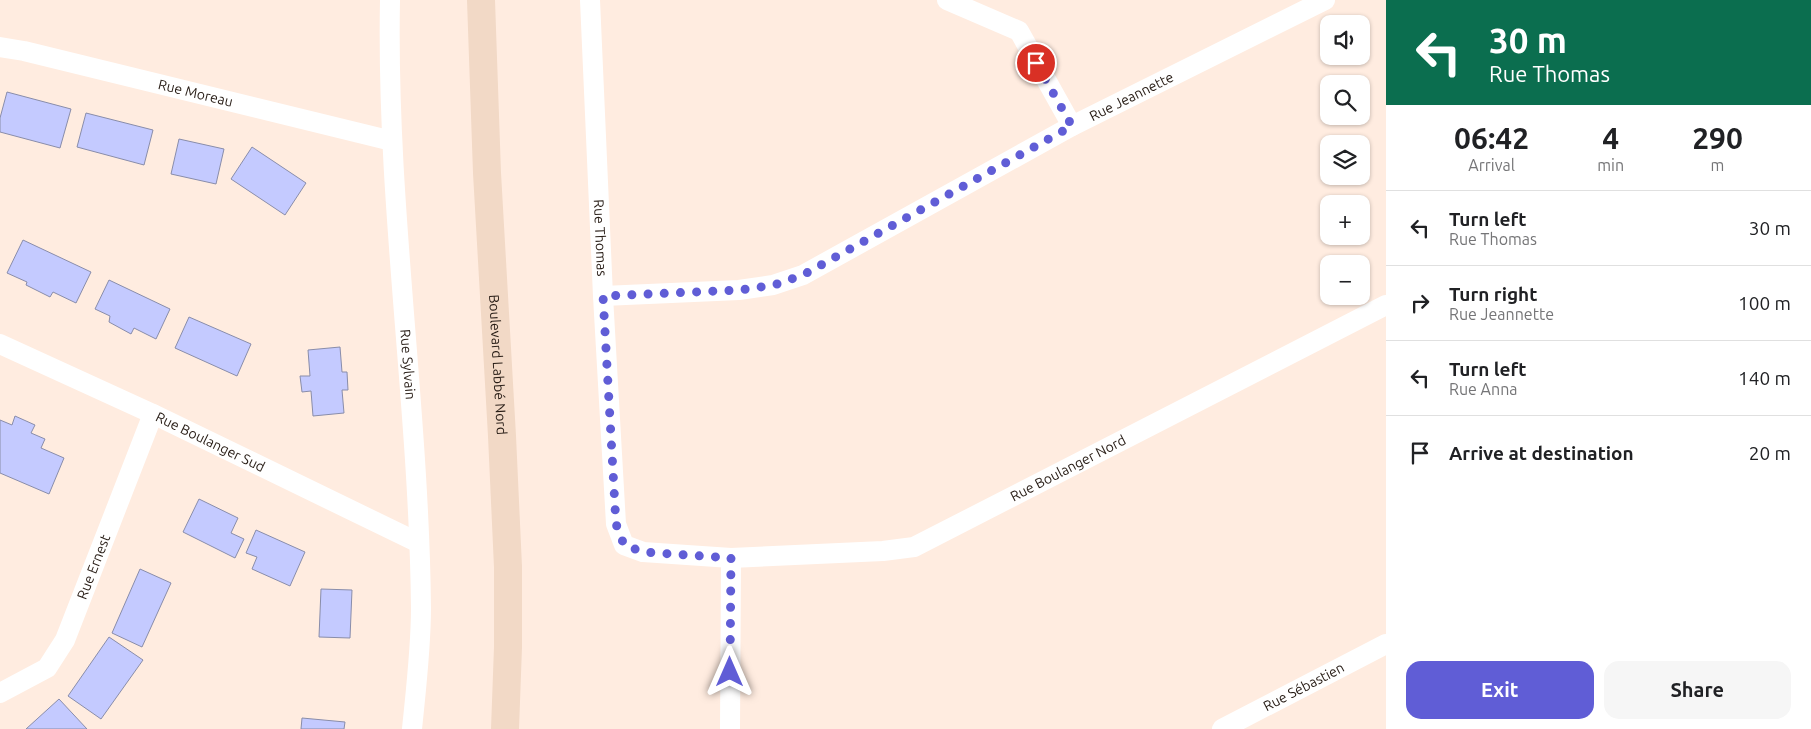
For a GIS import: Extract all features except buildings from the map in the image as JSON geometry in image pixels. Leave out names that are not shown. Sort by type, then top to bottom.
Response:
[{"type":"main road","name":"Boulevard Labbé Nord","points":[[481,0],[487,173],[508,566],[505,729]]},
{"type":"street","name":"Rue Sylvain","points":[[390,0],[392,141],[417,482],[419,543],[421,611],[412,729]]},
{"type":"street","name":"Rue Thomas","points":[[590,0],[603,296],[616,524],[624,545],[643,552],[731,558]]},
{"type":"street","points":[[948,0],[1018,31],[1072,126]]},
{"type":"street","name":"Rue Jeannette","points":[[603,296],[740,290],[774,285],[803,275],[1072,126],[1325,0]]},
{"type":"street","name":"Rue Moreau","points":[[0,47],[24,51],[392,141]]},
{"type":"street","name":"Rue Boulanger Nord","points":[[731,558],[883,551],[914,547],[1386,305]]},
{"type":"street","name":"Rue Boulanger Sud","points":[[0,344],[153,414],[419,543]]},
{"type":"street","name":"Rue Ernest","points":[[0,693],[47,668],[65,640],[153,414]]},
{"type":"street","points":[[730,729],[731,558]]},
{"type":"street","name":"Rue Sébastien","points":[[1222,729],[1386,644]]},
{"type":"route","points":[[730,672],[731,558],[643,552],[624,545],[616,524],[603,296],[740,290],[774,285],[803,275],[1072,126],[1036,63]]}]
